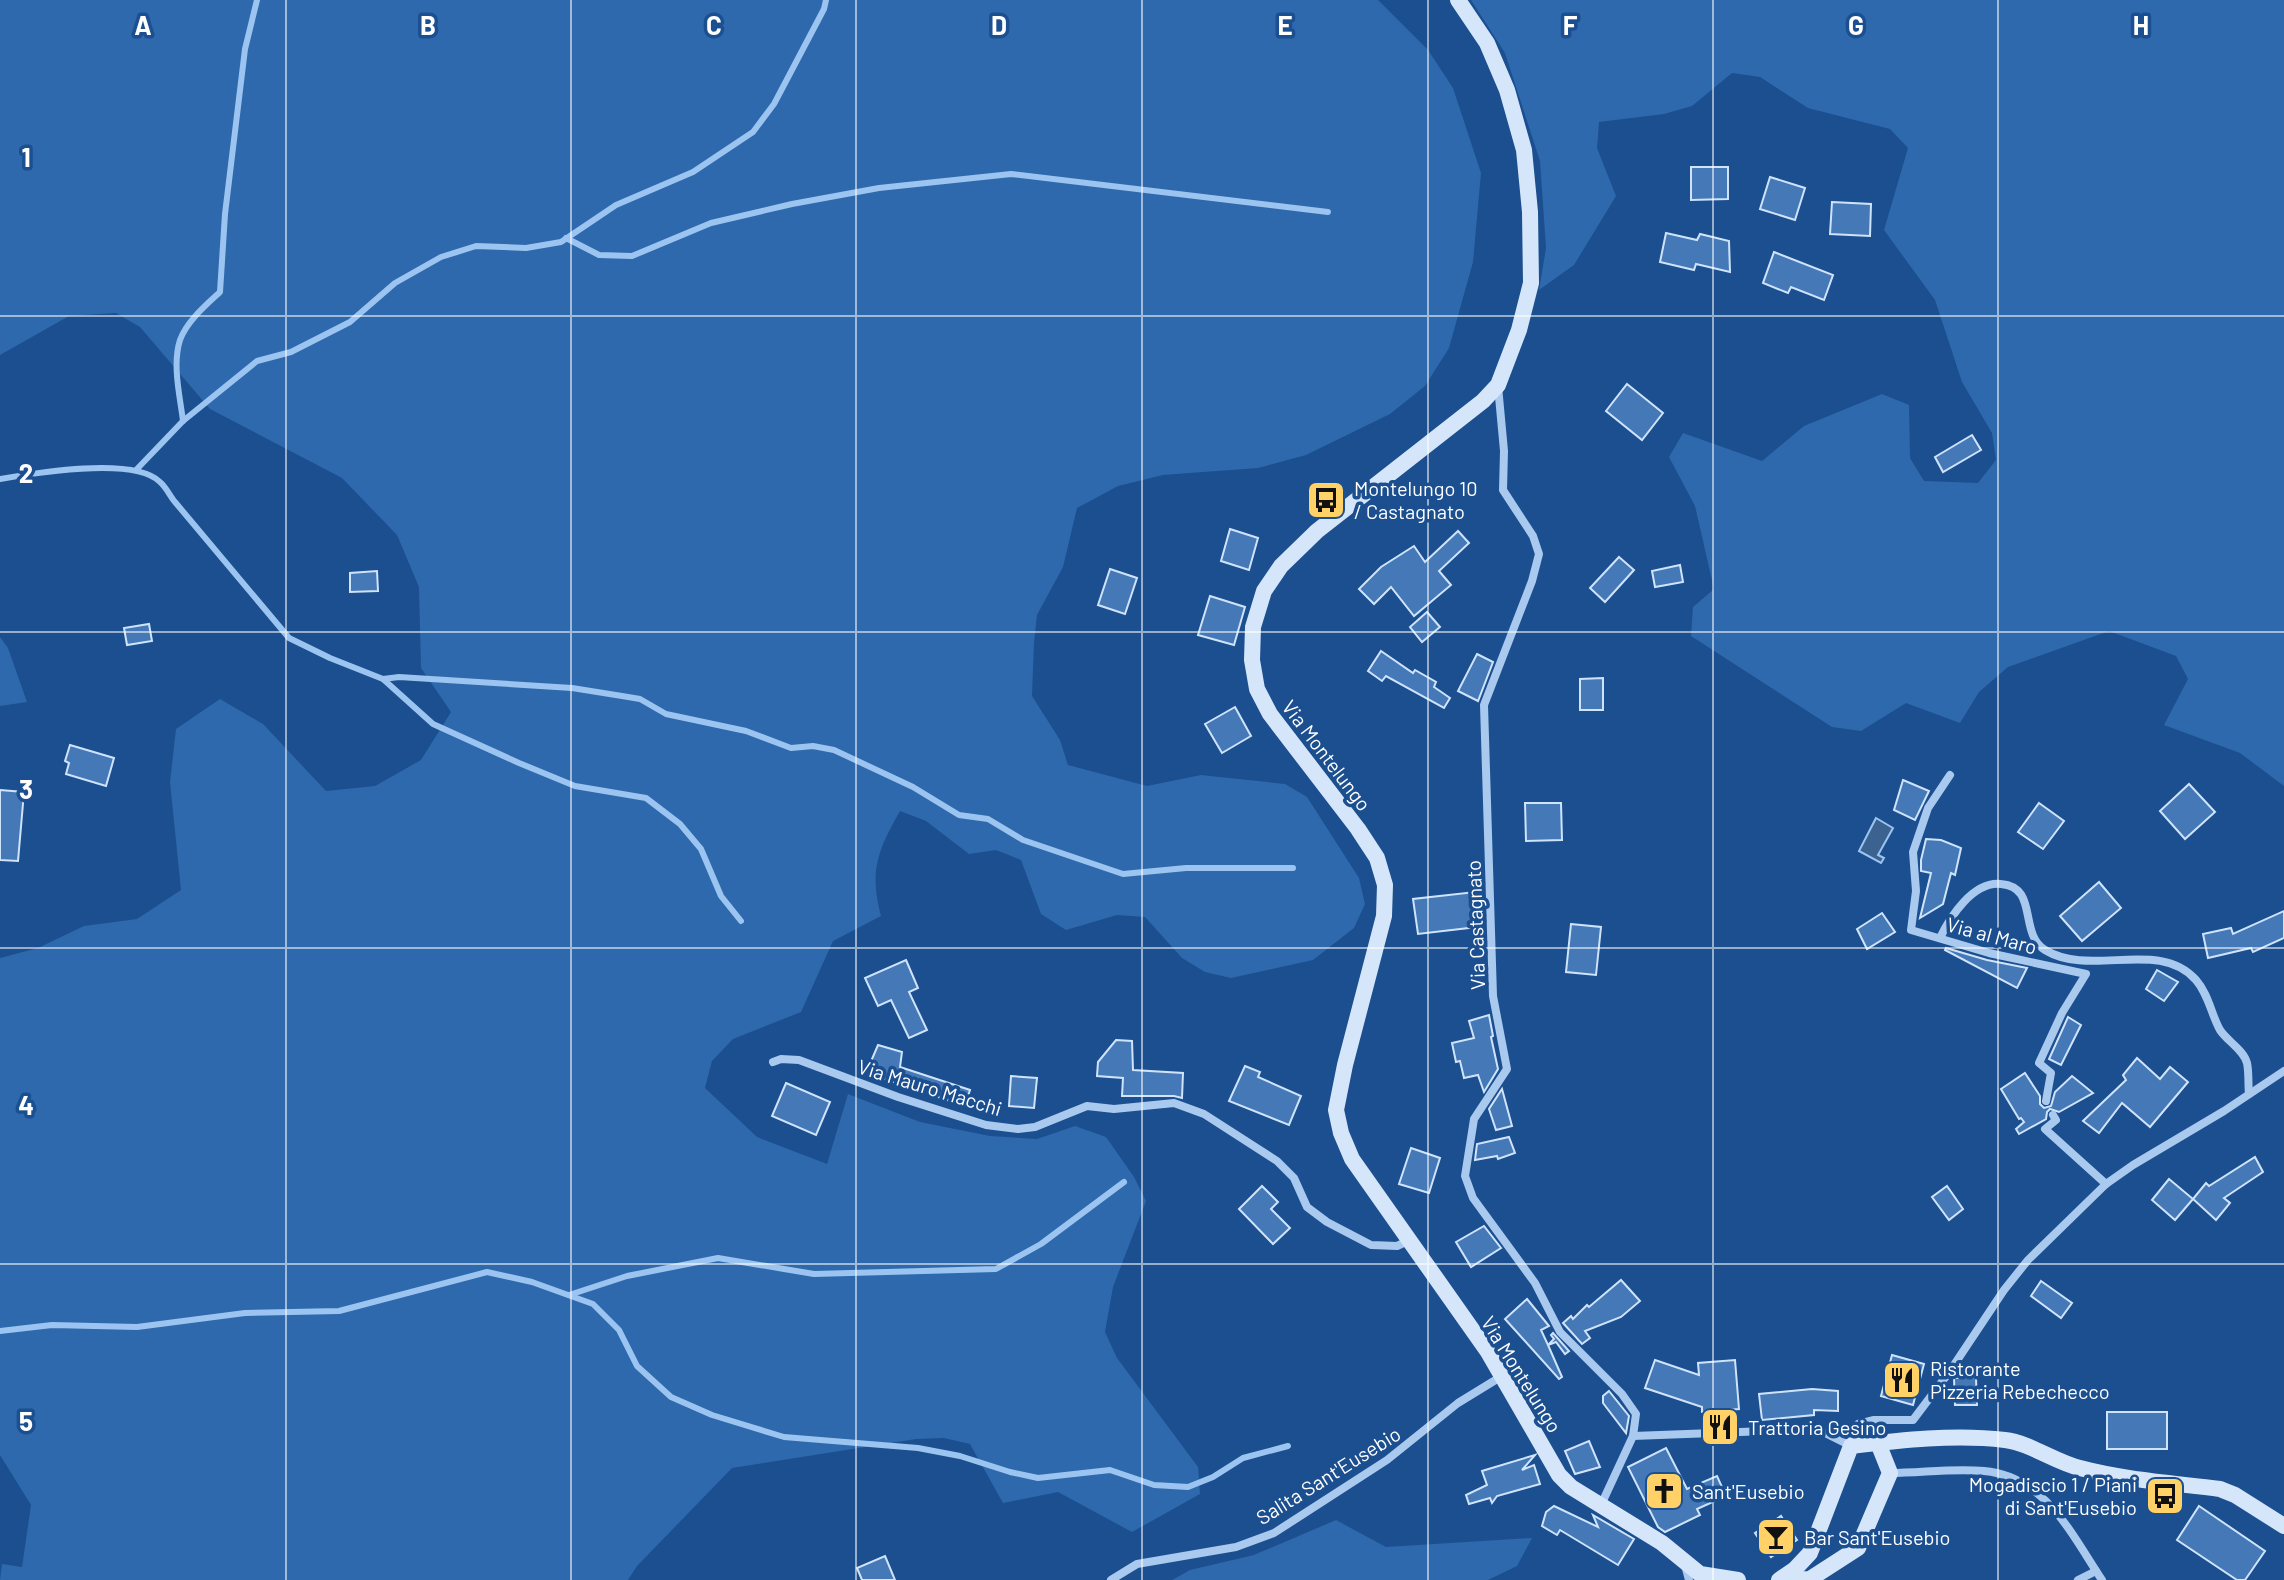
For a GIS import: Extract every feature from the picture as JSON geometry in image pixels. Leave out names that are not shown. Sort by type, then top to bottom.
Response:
[{"type":"street","name":"Via Montelungo","points":[[1458,0],[1487,43],[1507,90],[1524,150],[1530,212],[1531,283],[1519,330],[1498,385],[1483,401],[1317,531],[1281,566],[1264,591],[1253,627],[1252,660],[1257,689],[1270,714],[1358,829],[1377,858],[1385,885],[1384,916],[1342,1075],[1336,1110],[1341,1133],[1352,1159],[1488,1352],[1559,1475],[1571,1487],[1601,1505]]},
{"type":"street","name":"Via Castagnato","points":[[1498,385],[1504,451],[1503,490],[1533,536],[1539,554],[1532,581],[1484,705],[1493,996],[1507,1069],[1474,1119],[1465,1176],[1473,1198],[1535,1283],[1560,1332],[1622,1394],[1636,1414],[1633,1436]]},
{"type":"street","name":"Via al Maro","points":[[1950,775],[1928,808],[1913,852],[1916,891],[1911,930],[1989,953],[2086,974],[2062,1013],[2039,1063],[2051,1073],[2046,1101]]},
{"type":"street","points":[[1940,938],[1947,923],[1970,897],[1988,885],[2003,884],[2020,892],[2026,901],[2033,938],[2046,951],[2095,963],[2151,960],[2178,965],[2197,981],[2207,995],[2220,1030],[2247,1060],[2249,1094]]},
{"type":"street","name":"Via Mauro Macchi","points":[[773,1062],[799,1060],[971,1120],[1018,1129],[1035,1127],[1087,1106],[1114,1109],[1174,1103],[1204,1114],[1277,1161],[1294,1178],[1307,1207],[1327,1222],[1371,1245],[1397,1246],[1408,1241]]},
{"type":"street","points":[[1780,1580],[1805,1560],[1820,1532],[1851,1446],[1853,1430],[1858,1424],[1874,1420],[1913,1420],[1918,1416],[2028,1260],[2106,1184],[2284,1071]]},
{"type":"street","points":[[2053,1115],[2056,1120],[2045,1129],[2106,1184]]},
{"type":"street","name":"Salita Sant'Eusebio","points":[[1111,1580],[1137,1564],[1236,1547],[1274,1533],[1387,1460],[1458,1403],[1502,1376]]},
{"type":"street","points":[[1738,1580],[1700,1574],[1662,1543],[1601,1505],[1633,1436],[1817,1429],[1851,1446],[1950,1439],[2008,1440],[2115,1476],[2220,1489],[2284,1526]]},
{"type":"street","points":[[1780,1580],[1824,1576],[1858,1548],[1890,1473],[1883,1443]]},
{"type":"street","points":[[1890,1473],[1987,1471],[2024,1483],[2062,1517],[2102,1580]]},
{"type":"street","points":[[1820,1532],[1824,1576]]},
{"type":"street","points":[[1684,1560],[1689,1580]]},
{"type":"street","points":[[2078,1580],[2096,1571]]},
{"type":"shaded area","points":[[0,0],[1378,0],[1428,50],[1453,88],[1481,173],[1473,262],[1449,348],[1425,386],[1390,414],[1306,455],[1258,468],[1163,475],[1118,486],[1077,508],[1063,567],[1037,615],[1034,642],[1032,696],[1060,740],[1068,765],[1147,786],[1201,775],[1285,784],[1307,797],[1359,878],[1365,904],[1354,928],[1313,960],[1231,978],[1205,972],[1182,958],[1145,917],[1117,915],[1066,930],[1041,914],[1021,860],[996,850],[969,854],[926,821],[900,811],[878,861],[876,886],[881,916],[833,941],[801,1012],[733,1039],[712,1061],[705,1088],[757,1137],[827,1164],[848,1094],[920,1122],[990,1136],[1037,1139],[1075,1126],[1106,1137],[1134,1177],[1146,1201],[1113,1287],[1105,1332],[1117,1358],[1198,1467],[1200,1494],[1132,1532],[1058,1492],[1003,1503],[970,1444],[944,1438],[916,1439],[732,1468],[637,1566],[628,1580],[0,1580],[2,1564],[22,1567],[31,1505],[0,1455],[0,958],[38,948],[84,926],[137,919],[181,890],[170,782],[176,729],[220,699],[263,724],[326,791],[375,786],[421,760],[451,712],[421,668],[419,587],[397,535],[342,478],[210,409],[140,327],[116,313],[69,316],[0,355]]},
{"type":"shaded area","points":[[1471,0],[2284,0],[2284,786],[2240,753],[2164,725],[2188,679],[2176,656],[2109,631],[2008,667],[1979,692],[1960,723],[1906,703],[1861,731],[1832,727],[1691,636],[1693,607],[1714,589],[1695,506],[1669,457],[1683,433],[1762,461],[1804,426],[1882,394],[1909,405],[1910,458],[1924,481],[1978,483],[1996,460],[1992,433],[1962,382],[1935,300],[1884,230],[1908,148],[1890,129],[1808,108],[1760,77],[1732,73],[1692,106],[1664,114],[1599,122],[1597,148],[1616,196],[1574,265],[1539,290],[1546,248],[1540,161],[1505,53]]},
{"type":"shaded area","points":[[0,637],[8,648],[27,702],[0,706]]},
{"type":"shaded area","points":[[1876,818],[1893,828],[1878,855],[1884,858],[1881,863],[1859,851]]},
{"type":"shaded area","points":[[1336,1520],[1386,1547],[1532,1538],[1517,1566],[1488,1580],[1172,1580],[1190,1570],[1254,1555]]},
{"type":"building","points":[[1691,167],[1728,167],[1728,199],[1691,200]]},
{"type":"building","points":[[1770,177],[1805,188],[1795,220],[1760,209]]},
{"type":"building","points":[[1832,202],[1871,204],[1870,236],[1830,234]]},
{"type":"building","points":[[1666,233],[1697,240],[1700,234],[1729,241],[1730,272],[1696,264],[1694,270],[1660,262]]},
{"type":"building","points":[[1774,252],[1833,275],[1824,300],[1791,287],[1788,293],[1763,283]]},
{"type":"building","points":[[1627,384],[1663,413],[1642,440],[1606,411]]},
{"type":"building","points":[[1972,435],[1981,450],[1943,472],[1935,457]]},
{"type":"building","points":[[1230,529],[1258,538],[1249,570],[1221,561]]},
{"type":"building","points":[[1458,531],[1469,543],[1439,571],[1451,585],[1414,616],[1391,587],[1374,604],[1359,589],[1381,567],[1414,546],[1425,562]]},
{"type":"building","points":[[1619,557],[1634,570],[1605,602],[1590,588]]},
{"type":"building","points":[[1680,565],[1683,582],[1655,587],[1652,571]]},
{"type":"building","points":[[1110,569],[1137,578],[1125,614],[1098,605]]},
{"type":"building","points":[[377,571],[378,591],[350,592],[350,573]]},
{"type":"building","points":[[1210,596],[1245,607],[1234,645],[1198,635]]},
{"type":"building","points":[[1427,612],[1440,627],[1422,642],[1410,627]]},
{"type":"building","points":[[149,624],[152,641],[127,645],[124,628]]},
{"type":"building","points":[[1381,651],[1413,673],[1415,670],[1436,682],[1434,687],[1450,698],[1444,708],[1386,676],[1382,681],[1368,671]]},
{"type":"building","points":[[1477,654],[1493,662],[1478,701],[1458,691]]},
{"type":"building","points":[[1603,678],[1603,710],[1580,710],[1580,679]]},
{"type":"building","points":[[1235,707],[1251,736],[1222,753],[1205,724]]},
{"type":"building","points":[[70,745],[114,758],[106,786],[66,774],[69,763],[65,761]]},
{"type":"building","points":[[1903,780],[1929,791],[1915,820],[1894,810]]},
{"type":"building","points":[[2189,784],[2215,812],[2185,839],[2160,811]]},
{"type":"building","points":[[0,790],[24,792],[18,861],[0,860]]},
{"type":"building","points":[[1525,803],[1561,803],[1562,840],[1526,841]]},
{"type":"building","points":[[2039,803],[2064,821],[2043,849],[2018,832]]},
{"type":"building","points":[[1926,839],[1941,840],[1961,848],[1955,875],[1951,873],[1943,904],[1920,918],[1931,873],[1921,871]]},
{"type":"building","points":[[2099,882],[2121,908],[2082,941],[2060,916]]},
{"type":"building","points":[[1475,892],[1477,927],[1418,934],[1413,899]]},
{"type":"building","points":[[2284,911],[2284,938],[2253,952],[2251,948],[2208,958],[2203,934],[2231,928],[2233,934]]},
{"type":"building","points":[[1882,913],[1895,932],[1867,949],[1857,929]]},
{"type":"building","points":[[1571,924],[1601,927],[1596,975],[1566,972]]},
{"type":"building","points":[[1946,948],[1987,960],[2027,968],[2017,988]]},
{"type":"building","points":[[906,960],[918,988],[909,992],[927,1030],[909,1038],[891,1000],[878,1006],[865,978]]},
{"type":"building","points":[[2157,970],[2178,982],[2164,1001],[2146,989]]},
{"type":"building","points":[[1489,1015],[1498,1069],[1484,1092],[1478,1075],[1464,1078],[1452,1043],[1474,1038],[1469,1021]]},
{"type":"building","points":[[2068,1017],[2081,1025],[2061,1065],[2049,1059]]},
{"type":"building","points":[[1116,1040],[1132,1041],[1133,1070],[1183,1073],[1182,1098],[1122,1096],[1123,1078],[1097,1076],[1098,1062]]},
{"type":"building","points":[[878,1045],[902,1052],[900,1067],[970,1090],[965,1106],[866,1073]]},
{"type":"building","points":[[2137,1058],[2160,1079],[2170,1067],[2188,1082],[2150,1127],[2122,1103],[2099,1133],[2083,1121],[2126,1080],[2123,1075]]},
{"type":"building","points":[[1245,1066],[1260,1072],[1258,1077],[1301,1096],[1289,1125],[1229,1101]]},
{"type":"building","points":[[2025,1073],[2044,1108],[2051,1106],[2055,1092],[2072,1076],[2093,1093],[2059,1112],[2050,1109],[2046,1119],[2019,1134],[2016,1129],[2024,1122],[2001,1089]]},
{"type":"building","points":[[1011,1076],[1037,1078],[1034,1108],[1009,1106]]},
{"type":"building","points":[[786,1083],[830,1102],[816,1135],[772,1116]]},
{"type":"building","points":[[1502,1089],[1512,1126],[1496,1130],[1489,1109]]},
{"type":"building","points":[[1509,1137],[1515,1153],[1498,1159],[1497,1156],[1475,1160],[1477,1144]]},
{"type":"building","points":[[1411,1148],[1440,1158],[1429,1193],[1399,1184]]},
{"type":"building","points":[[2255,1157],[2263,1172],[2224,1198],[2230,1203],[2216,1220],[2193,1199],[2206,1183],[2209,1186]]},
{"type":"building","points":[[2169,1179],[2193,1199],[2175,1220],[2152,1200]]},
{"type":"building","points":[[1262,1186],[1278,1202],[1271,1209],[1290,1228],[1273,1244],[1239,1209]]},
{"type":"building","points":[[1947,1186],[1963,1209],[1949,1220],[1932,1197]]},
{"type":"building","points":[[1484,1226],[1501,1248],[1471,1267],[1456,1242]]},
{"type":"building","points":[[1621,1280],[1640,1301],[1621,1317],[1585,1331],[1590,1338],[1582,1344],[1563,1323],[1571,1316],[1573,1319]]},
{"type":"building","points":[[2041,1281],[2072,1303],[2061,1318],[2031,1296]]},
{"type":"building","points":[[1527,1299],[1549,1326],[1541,1330],[1562,1377],[1559,1379],[1505,1319]]},
{"type":"building","points":[[1553,1333],[1569,1351],[1565,1354],[1556,1342],[1548,1345],[1554,1339]]},
{"type":"building","name":"Ristorante Pizzeria Rebechecco","points":[[1892,1355],[1924,1364],[1913,1405],[1881,1396]]},
{"type":"building","points":[[1655,1360],[1699,1375],[1698,1363],[1735,1360],[1739,1409],[1702,1412],[1702,1407],[1645,1388]]},
{"type":"building","points":[[1954,1378],[1976,1378],[1977,1405],[1955,1405]]},
{"type":"building","points":[[1812,1389],[1838,1391],[1838,1411],[1814,1410],[1814,1415],[1762,1420],[1759,1394]]},
{"type":"building","points":[[1609,1391],[1629,1416],[1626,1433],[1603,1403],[1603,1396]]},
{"type":"building","points":[[2107,1412],[2167,1412],[2167,1449],[2107,1449]]},
{"type":"building","points":[[1589,1441],[1600,1467],[1575,1474],[1565,1451]]},
{"type":"building","name":"Sant'Eusebio","points":[[1666,1448],[1687,1489],[1717,1476],[1726,1496],[1697,1509],[1700,1515],[1665,1532],[1658,1527],[1628,1467]]},
{"type":"building","points":[[1535,1455],[1522,1470],[1534,1465],[1540,1484],[1497,1496],[1492,1503],[1490,1498],[1469,1504],[1466,1495],[1487,1485],[1482,1471]]},
{"type":"building","points":[[1554,1506],[1598,1527],[1593,1515],[1634,1539],[1618,1565],[1560,1530],[1557,1535],[1542,1526],[1546,1512]]},
{"type":"building","points":[[2199,1506],[2265,1551],[2245,1580],[2237,1580],[2177,1540]]},
{"type":"building","name":"Bar Sant'Eusebio","points":[[1781,1516],[1797,1540],[1771,1557],[1755,1533]]},
{"type":"building","points":[[885,1556],[895,1580],[862,1580],[857,1568]]},
{"type":"waterway","points":[[183,421],[177,380],[178,350],[187,326],[220,292],[225,214],[245,49],[257,0]]},
{"type":"waterway","points":[[137,469],[183,421],[257,361],[291,352],[350,322],[395,283],[441,257],[476,246],[526,248],[561,242],[616,205],[693,172],[753,132],[774,104],[826,0]]},
{"type":"waterway","points":[[566,238],[599,255],[632,256],[711,223],[792,204],[879,188],[1011,174],[1328,212]]},
{"type":"waterway","points":[[0,479],[83,468],[147,474],[162,484],[289,638],[383,679],[433,724],[519,763],[575,786],[646,798],[680,824],[701,849],[721,896],[741,921]]},
{"type":"waterway","points":[[383,679],[399,677],[572,688],[640,699],[666,714],[746,731],[791,748],[813,746],[834,750],[913,787],[959,815],[988,819],[1023,840],[1123,874],[1186,868],[1293,868]]},
{"type":"waterway","points":[[569,1295],[627,1276],[718,1258],[814,1274],[996,1269],[1041,1244],[1124,1182]]},
{"type":"waterway","points":[[0,1331],[52,1325],[137,1327],[245,1313],[339,1311],[487,1272],[532,1282],[593,1304],[619,1330],[637,1366],[671,1397],[712,1415],[784,1437],[918,1448],[960,1456],[1038,1478],[1110,1470],[1154,1485],[1188,1487],[1213,1477],[1243,1458],[1288,1446]]},
{"type":"place","name":"Montelungo 10 / Castagnato","points":[[1326,500]]},
{"type":"place","name":"Ristorante Pizzeria Rebechecco","points":[[1902,1380]]},
{"type":"place","name":"Trattoria Gesino","points":[[1720,1427]]},
{"type":"place","name":"Sant'Eusebio","points":[[1664,1491]]},
{"type":"place","name":"Mogadiscio 1 / Piani di Sant'Eusebio","points":[[2165,1496]]},
{"type":"place","name":"Bar Sant'Eusebio","points":[[1776,1537]]}]
